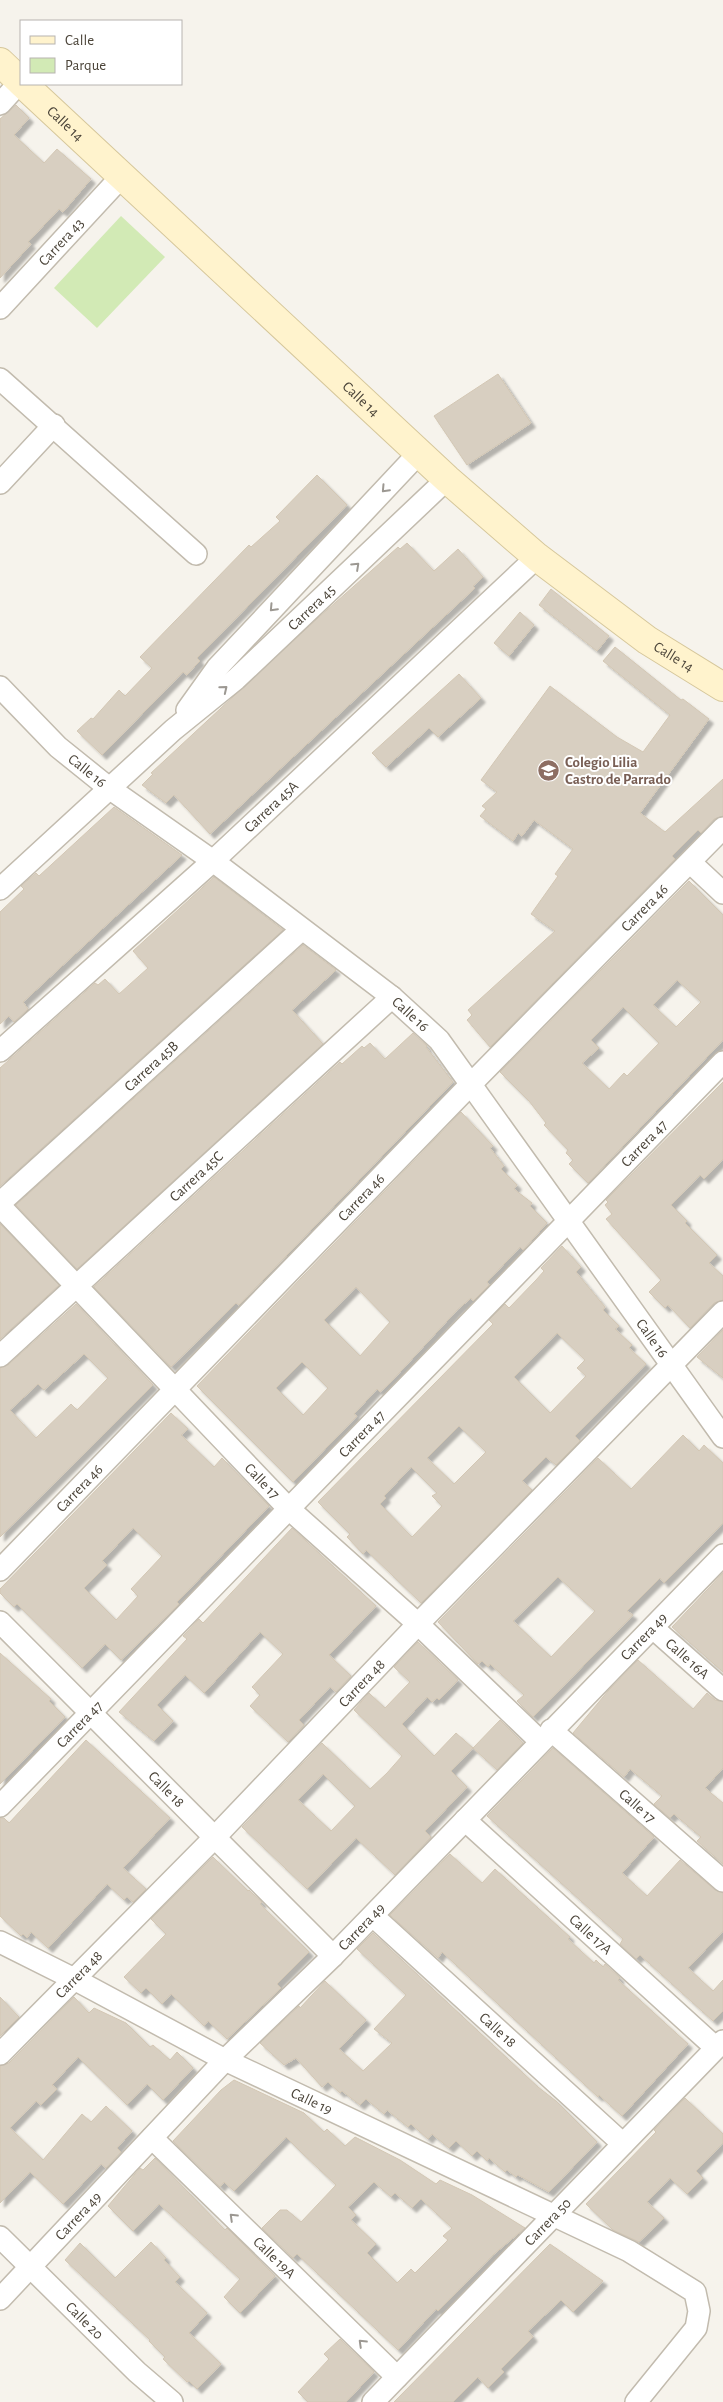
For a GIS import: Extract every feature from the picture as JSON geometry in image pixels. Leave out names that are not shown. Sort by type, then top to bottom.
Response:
[{"type":"street","name":"Calle 14","points":[[0,62],[20,80]]},
{"type":"street","points":[[0,104],[20,84]]},
{"type":"street","name":"Calle 14","points":[[25,85],[446,479],[537,557],[647,640],[723,687]]},
{"type":"street","name":"Carrera 43","points":[[0,308],[122,176]]},
{"type":"street","points":[[0,379],[54,425],[196,554]]},
{"type":"street","points":[[0,484],[54,425]]},
{"type":"street","name":"Carrera 45","points":[[173,730],[216,668],[418,454]]},
{"type":"street","name":"Carrera 45","points":[[0,889],[173,730],[236,679],[446,479]]},
{"type":"street","name":"Carrera 45A","points":[[0,1051],[213,861],[537,557]]},
{"type":"street","name":"Calle 16","points":[[0,687],[58,748],[109,788],[213,861],[301,930],[392,997],[439,1040],[472,1083],[723,1437]]},
{"type":"street","name":"Carrera 46","points":[[0,1570],[472,1083],[691,863],[723,828]]},
{"type":"street","points":[[691,863],[723,893]]},
{"type":"street","name":"Carrera 45B","points":[[0,1204],[301,930]]},
{"type":"street","name":"Carrera 45C","points":[[0,1356],[392,997]]},
{"type":"street","name":"Carrera 47","points":[[0,1806],[91,1715],[288,1508],[723,1062]]},
{"type":"street","name":"Calle 17","points":[[0,1204],[288,1508],[546,1736],[723,1881]]},
{"type":"street","name":"Carrera 48","points":[[0,2054],[215,1837],[418,1624],[723,1312]]},
{"type":"street","name":"Carrera 49","points":[[0,2299],[225,2060],[373,1916],[723,1555]]},
{"type":"street","name":"Calle 18","points":[[0,1622],[333,1956]]},
{"type":"street","name":"Calle 16A","points":[[653,1628],[723,1690]]},
{"type":"street","name":"Calle 17A","points":[[465,1820],[720,2045]]},
{"type":"street","name":"Calle 18","points":[[373,1916],[623,2144]]},
{"type":"street","name":"Calle 19","points":[[0,1942],[74,1978],[225,2060],[629,2251],[695,2292],[699,2311],[696,2328],[688,2341],[636,2402]]},
{"type":"street","name":"Carrera 50","points":[[373,2402],[720,2045]]},
{"type":"street","name":"Calle 19A","points":[[152,2138],[397,2377]]},
{"type":"street","name":"Calle 20","points":[[0,2237],[136,2372],[172,2402]]},
{"type":"green space","points":[[121,216],[165,257],[97,328],[54,288]]},
{"type":"building","points":[[16,105],[29,118],[14,135],[44,163],[57,149],[91,179],[63,212],[59,209],[28,242],[31,244],[0,278],[0,119]]},
{"type":"building","points":[[498,374],[531,423],[467,465],[434,416]]},
{"type":"building","points":[[317,475],[347,505],[197,658],[200,661],[187,675],[183,672],[102,755],[77,731],[91,718],[93,719],[119,690],[125,696],[152,668],[140,657],[249,545],[251,547],[280,521],[276,517]]},
{"type":"building","points":[[407,543],[434,571],[458,549],[483,577],[473,586],[475,588],[210,834],[174,795],[166,803],[142,785],[153,774],[151,773],[318,618],[398,547],[400,549]]},
{"type":"building","points":[[551,589],[609,636],[597,651],[539,605]]},
{"type":"building","points":[[520,612],[534,625],[509,656],[494,643]]},
{"type":"building","points":[[615,647],[681,700],[683,699],[709,719],[640,813],[665,832],[723,779],[723,816],[714,819],[701,833],[698,830],[672,856],[675,859],[490,1047],[467,1020],[472,1015],[468,1010],[555,931],[531,914],[558,876],[555,874],[573,849],[534,820],[522,836],[518,833],[513,841],[480,816],[486,809],[482,806],[497,792],[481,780],[550,686],[617,737],[643,752],[670,715],[603,661]]},
{"type":"building","points":[[459,674],[481,698],[438,737],[429,728],[386,767],[372,753]]},
{"type":"building","points":[[114,807],[182,855],[23,1002],[28,1009],[14,1022],[9,1016],[0,1024],[0,912],[24,889],[21,886],[36,873],[39,876]]},
{"type":"building","points":[[214,877],[283,930],[0,1186],[0,1068],[95,983],[98,985],[105,979],[119,994],[148,968],[133,951]]},
{"type":"building","points":[[689,881],[723,915],[723,1040],[588,1183],[569,1164],[573,1160],[566,1153],[568,1150],[544,1125],[546,1123],[529,1101],[500,1072]],"holes":[[[677,980],[701,1002],[676,1027],[653,1005]],[[623,1007],[659,1043],[627,1076],[624,1073],[609,1089],[582,1063],[599,1048],[591,1040]]]},
{"type":"building","points":[[303,945],[336,970],[292,1010],[323,1044],[77,1269],[16,1205]]},
{"type":"building","points":[[413,1033],[427,1046],[453,1082],[239,1305],[236,1303],[171,1367],[94,1287],[340,1062],[342,1064],[362,1046],[364,1048],[370,1043],[385,1059]]},
{"type":"building","points":[[723,1082],[723,1159],[704,1179],[700,1175],[671,1205],[687,1221],[685,1223],[717,1255],[709,1263],[723,1276],[723,1300],[714,1303],[690,1328],[668,1305],[665,1308],[649,1292],[661,1280],[606,1219],[612,1214],[605,1205],[608,1202],[606,1200]]},
{"type":"building","points":[[461,1112],[493,1146],[490,1148],[504,1166],[501,1169],[517,1185],[514,1189],[532,1203],[530,1206],[547,1223],[523,1250],[520,1247],[487,1282],[489,1285],[473,1301],[471,1298],[458,1309],[389,1384],[380,1392],[377,1389],[354,1414],[357,1416],[293,1482],[197,1386]],"holes":[[[356,1287],[390,1322],[360,1356],[324,1320]],[[302,1362],[328,1388],[303,1415],[276,1388]]]},
{"type":"building","points":[[0,1224],[59,1285],[0,1339]]},
{"type":"building","points":[[562,1246],[581,1267],[576,1272],[605,1307],[603,1310],[619,1326],[615,1329],[632,1345],[629,1348],[646,1364],[575,1436],[580,1441],[556,1465],[546,1457],[522,1481],[532,1490],[421,1603],[366,1550],[363,1554],[347,1537],[350,1534],[318,1502],[493,1324],[489,1320],[505,1304],[509,1308],[536,1280],[544,1271],[541,1268]],"holes":[[[557,1333],[585,1360],[577,1368],[586,1376],[550,1413],[514,1377]],[[459,1426],[486,1452],[454,1484],[427,1458]],[[411,1467],[437,1493],[432,1496],[442,1506],[412,1537],[380,1504],[386,1498],[384,1496]]]},
{"type":"building","points":[[76,1304],[153,1385],[0,1537],[0,1368],[8,1365]],"holes":[[[84,1354],[108,1378],[77,1410],[71,1404],[36,1438],[10,1410],[38,1384],[44,1390]]]},
{"type":"building","points":[[723,1330],[723,1378],[697,1357]]},
{"type":"building","points":[[171,1413],[188,1429],[181,1435],[214,1467],[222,1458],[269,1506],[177,1602],[179,1604],[121,1660],[105,1644],[82,1668],[17,1604],[14,1607],[0,1593],[0,1589]],"holes":[[[133,1528],[162,1556],[131,1589],[138,1596],[116,1620],[84,1588],[107,1565],[102,1561]]]},
{"type":"building","points":[[683,1435],[699,1451],[704,1445],[723,1463],[723,1523],[664,1583],[660,1578],[627,1611],[633,1615],[533,1717],[517,1701],[524,1695],[490,1664],[488,1667],[482,1661],[478,1664],[438,1622],[598,1458],[631,1489]],"holes":[[[558,1577],[595,1611],[551,1657],[513,1621]]]},
{"type":"building","points":[[292,1528],[376,1606],[329,1655],[351,1676],[336,1692],[330,1687],[299,1720],[304,1725],[288,1742],[250,1706],[260,1695],[252,1687],[283,1654],[260,1632],[204,1693],[185,1675],[157,1705],[173,1721],[154,1741],[119,1712],[187,1639],[183,1636],[199,1619],[203,1623]]},
{"type":"building","points":[[723,1573],[723,1672],[672,1627]]},
{"type":"building","points":[[418,1642],[458,1680],[439,1700],[437,1698],[432,1702],[427,1697],[402,1724],[434,1756],[456,1733],[473,1748],[451,1771],[467,1787],[425,1831],[431,1837],[395,1875],[356,1838],[307,1889],[242,1827],[322,1743],[370,1789],[387,1773],[402,1756],[354,1710],[369,1693],[385,1708],[410,1682],[394,1667]],"holes":[[[323,1774],[355,1806],[331,1831],[298,1800]]]},
{"type":"building","points":[[0,1653],[51,1699],[49,1701],[65,1717],[0,1784]]},
{"type":"building","points":[[638,1660],[693,1709],[707,1693],[715,1700],[723,1702],[723,1768],[705,1788],[723,1803],[723,1864],[697,1841],[701,1837],[674,1814],[670,1818],[654,1804],[662,1796],[630,1769],[624,1777],[573,1733],[608,1691]]},
{"type":"building","points":[[500,1720],[523,1743],[497,1770],[473,1748]]},
{"type":"building","points":[[86,1740],[170,1818],[123,1868],[146,1889],[133,1902],[127,1897],[124,1900],[107,1884],[48,1948],[31,1932],[27,1938],[23,1934],[21,1936],[0,1916],[0,1818],[4,1818],[9,1823]]},
{"type":"building","points":[[553,1748],[654,1837],[622,1873],[647,1896],[680,1860],[715,1890],[723,1893],[723,1931],[688,1968],[713,1991],[723,1980],[723,2011],[713,2021],[640,1955],[636,1959],[620,1944],[623,1939],[487,1816]]},
{"type":"building","points":[[450,1854],[482,1883],[495,1869],[570,1937],[568,1939],[594,1963],[596,1960],[603,1967],[605,1964],[620,1978],[618,1980],[688,2044],[622,2116],[599,2095],[598,2097],[442,1952],[438,1958],[390,1915]]},
{"type":"building","points":[[213,1857],[262,1902],[260,1904],[309,1952],[277,1984],[281,1988],[227,2039],[208,2021],[204,2026],[171,1994],[162,2004],[146,1988],[141,1993],[124,1977],[166,1934],[151,1919]]},
{"type":"building","points":[[373,1933],[538,2087],[556,2101],[597,2142],[549,2192],[518,2175],[516,2177],[507,2170],[505,2172],[489,2158],[487,2161],[477,2151],[472,2156],[456,2141],[449,2148],[432,2134],[428,2139],[411,2124],[408,2127],[387,2110],[384,2114],[366,2099],[360,2105],[342,2091],[340,2093],[328,2082],[322,2087],[296,2058],[284,2065],[260,2043],[299,2006],[300,2008],[325,1981],[366,2020],[339,2049],[363,2071],[392,2043],[374,2029],[406,1995],[357,1949]]},
{"type":"building","points":[[0,1997],[19,2017],[0,2036]]},
{"type":"building","points":[[74,1997],[89,2013],[94,2008],[126,2023],[150,2047],[153,2045],[170,2060],[177,2052],[193,2068],[163,2100],[147,2084],[127,2105],[78,2057],[52,2085],[57,2089],[41,2105],[36,2101],[10,2128],[43,2160],[82,2114],[91,2122],[106,2106],[132,2131],[117,2148],[121,2152],[106,2168],[101,2164],[63,2204],[30,2172],[0,2203],[0,2066],[9,2063]]},
{"type":"building","points":[[234,2080],[304,2113],[324,2132],[327,2129],[345,2146],[355,2137],[400,2160],[436,2184],[440,2180],[472,2195],[525,2228],[494,2254],[438,2311],[436,2309],[398,2350],[297,2254],[293,2258],[262,2228],[280,2210],[287,2210],[301,2222],[336,2185],[286,2137],[234,2191],[224,2182],[220,2187],[173,2141],[221,2090]],"holes":[[[374,2182],[391,2197],[395,2193],[412,2208],[421,2199],[452,2228],[443,2236],[448,2240],[415,2273],[411,2269],[397,2283],[367,2253],[376,2244],[351,2220],[356,2215],[348,2207]]]},
{"type":"building","points":[[685,2098],[723,2134],[723,2143],[696,2171],[703,2178],[687,2194],[670,2178],[647,2202],[664,2218],[639,2242],[613,2230],[586,2204],[656,2132],[654,2130]]},
{"type":"building","points":[[155,2158],[225,2230],[227,2228],[275,2276],[240,2313],[224,2297],[240,2279],[159,2204],[133,2231],[108,2206],[140,2168],[143,2170]]},
{"type":"building","points":[[151,2242],[180,2277],[175,2282],[207,2313],[189,2333],[221,2364],[197,2389],[163,2359],[165,2357],[150,2340],[65,2260],[80,2243],[115,2278]]},
{"type":"building","points":[[550,2244],[603,2281],[573,2312],[561,2300],[528,2331],[533,2337],[501,2369],[504,2372],[488,2388],[478,2377],[453,2402],[394,2402]]},
{"type":"building","points":[[340,2339],[374,2372],[346,2402],[308,2402],[298,2392],[329,2359],[324,2354]]},
{"type":"place","name":"Colegio Lilia Castro de Parrado","points":[[549,771]]}]
